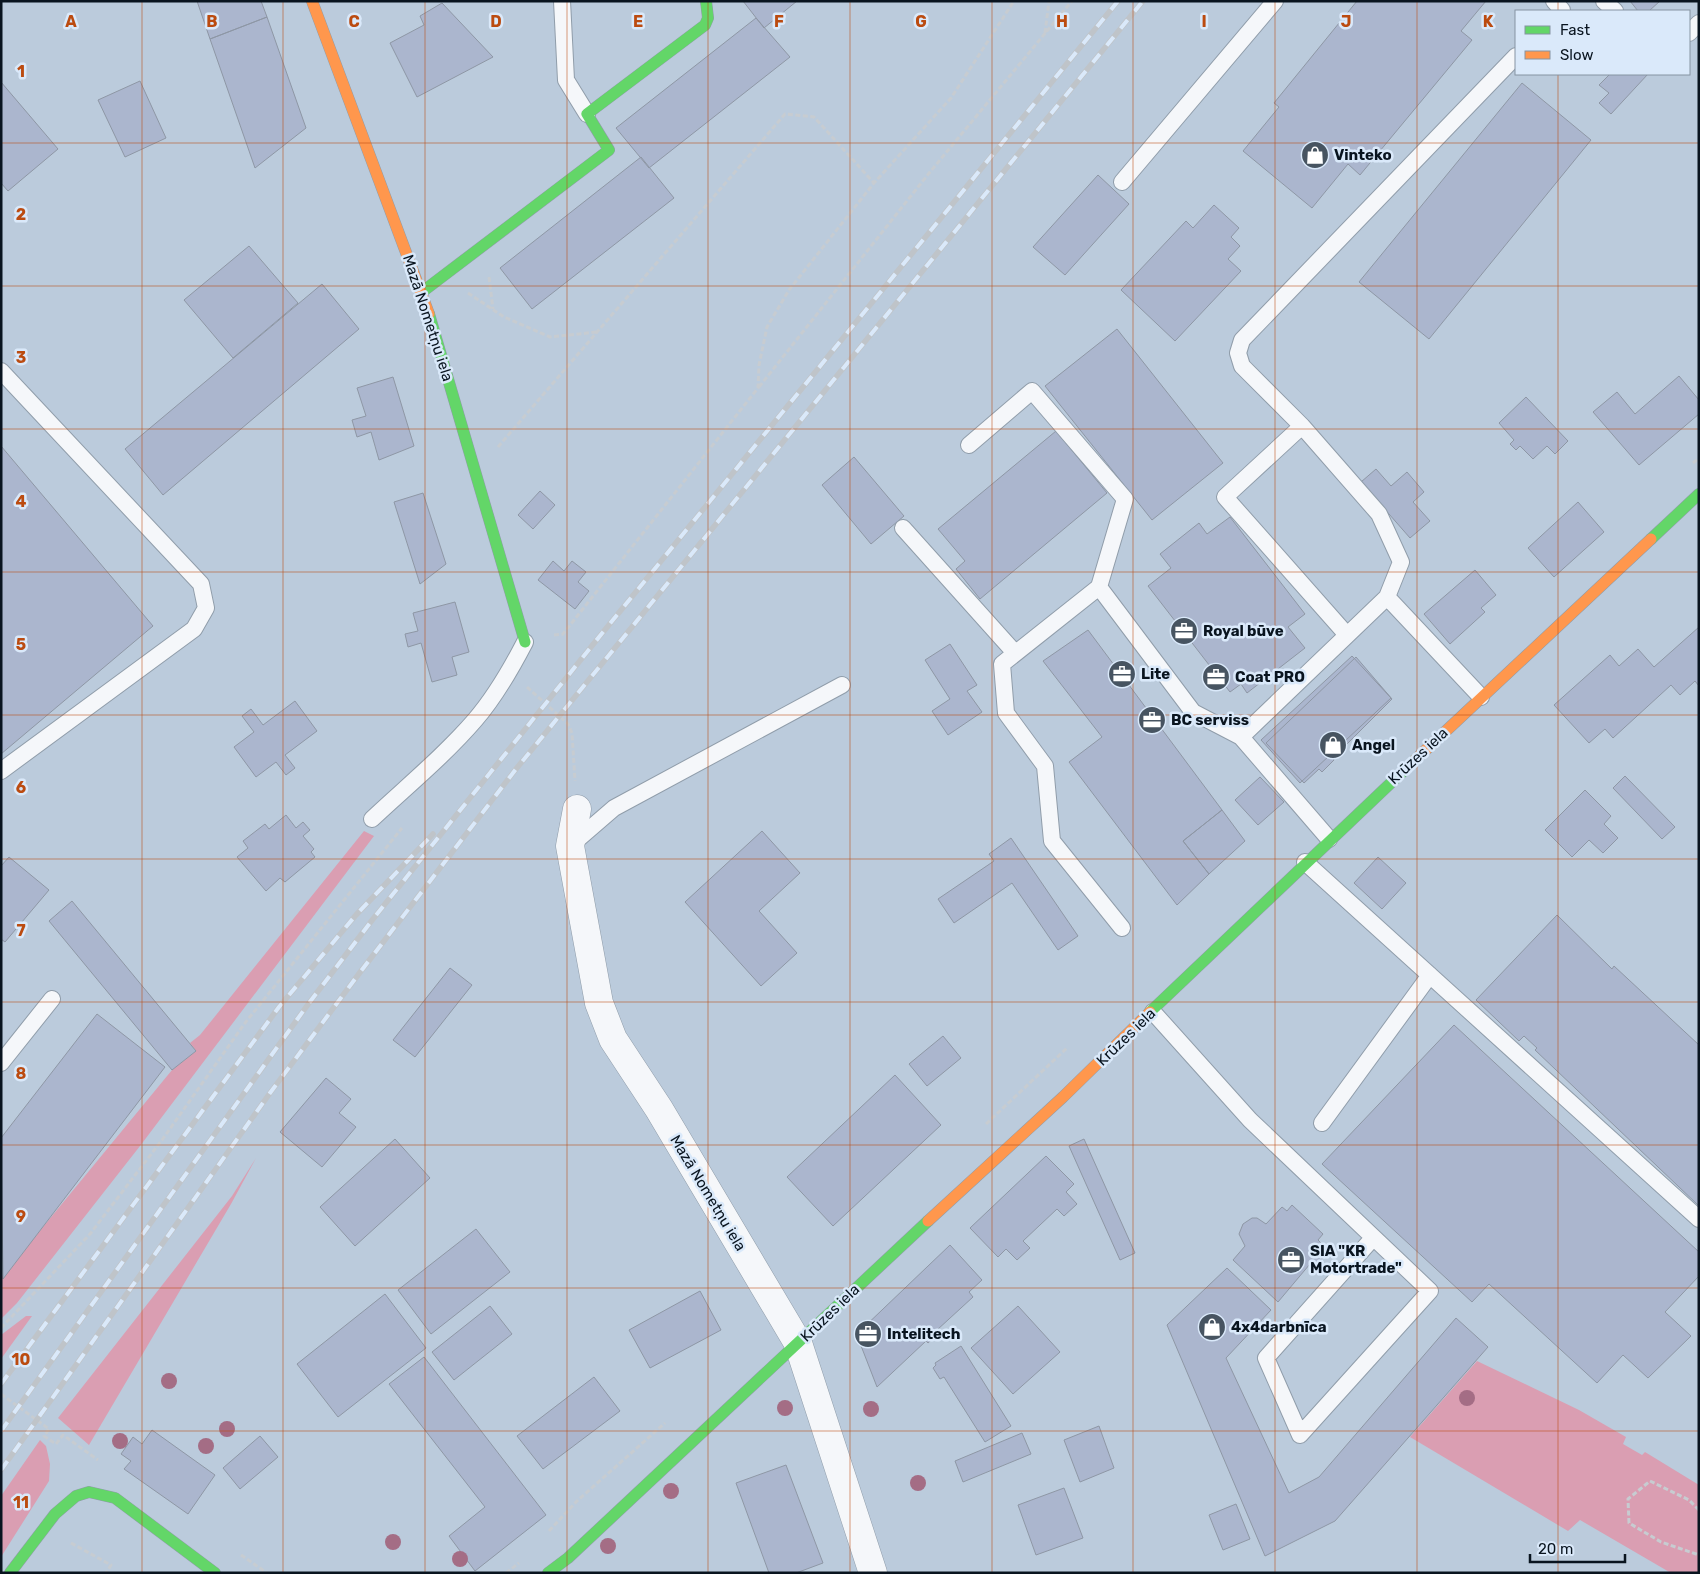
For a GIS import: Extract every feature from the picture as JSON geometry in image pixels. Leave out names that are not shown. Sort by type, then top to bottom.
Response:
[{"type":"street","name":"Mazā Nometņu iela","points":[[312,1],[422,292],[524,642]]},
{"type":"street","points":[[422,292],[609,150],[587,114],[705,25],[708,18],[706,1]]},
{"type":"street","name":"Krūzes iela","points":[[548,1573],[568,1558],[798,1344],[829,1312],[1153,1012],[1329,839],[1699,494]]},
{"type":"street","name":"Mazā Nometņu iela","points":[[577,809],[570,846],[599,1002],[613,1039],[658,1109],[798,1344],[873,1573]]},
{"type":"street","points":[[10,1573],[44,1528],[71,1497],[84,1492],[97,1492],[115,1498],[215,1573]]},
{"type":"lane","points":[[562,1],[566,80],[587,114]]},
{"type":"lane","points":[[1122,182],[1275,1]]},
{"type":"lane","points":[[1604,1],[1614,10]]},
{"type":"lane","points":[[1690,32],[1699,23]]},
{"type":"lane","points":[[1241,737],[1386,597],[1401,562],[1379,514],[1302,426],[1242,366],[1238,353],[1242,340],[1515,57]]},
{"type":"lane","points":[[1,371],[201,584],[206,608],[194,629],[1,770]]},
{"type":"lane","points":[[969,445],[1032,391],[1125,499],[1099,587],[1002,664],[1006,712],[1045,766],[1052,841],[1122,928]]},
{"type":"lane","points":[[1302,426],[1225,497],[1347,635]]},
{"type":"lane","points":[[903,528],[1016,653]]},
{"type":"lane","points":[[1099,587],[1193,712],[1241,737],[1329,839]]},
{"type":"lane","points":[[1386,597],[1481,697]]},
{"type":"lane","points":[[372,819],[476,719],[509,672],[524,642]]},
{"type":"lane","points":[[570,846],[614,808],[842,685]]},
{"type":"lane","points":[[1305,862],[1699,1219]]},
{"type":"lane","points":[[1322,1123],[1430,975]]},
{"type":"lane","points":[[1,1063],[52,999]]},
{"type":"lane","points":[[1153,1012],[1250,1120],[1430,1291],[1300,1435],[1266,1358],[1373,1238]]},
{"type":"path","points":[[758,388],[759,364],[767,327],[789,290],[874,183],[951,98],[1014,1]]},
{"type":"path","points":[[1045,34],[1049,1]]},
{"type":"path","points":[[524,642],[563,634],[930,172],[1072,1]]},
{"type":"path","points":[[475,474],[785,114],[814,116],[874,183]]},
{"type":"path","points":[[442,276],[504,317],[550,337],[598,332]]},
{"type":"path","points":[[522,683],[568,724],[572,733],[577,809]]},
{"type":"path","points":[[1,1328],[90,1234],[162,1140],[245,1023],[403,826]]},
{"type":"path","points":[[1,1394],[49,1429],[44,1436],[56,1444],[62,1435],[107,1467],[115,1498]]},
{"type":"path","points":[[1699,1510],[1689,1500],[1650,1482],[1628,1499],[1629,1524],[1661,1542],[1699,1556]]},
{"type":"path","points":[[44,1528],[110,1565],[106,1573]]},
{"type":"shaded area","points":[[364,831],[374,836],[140,1146],[17,1303],[1,1319],[1,1278],[172,1070],[196,1051],[190,1043],[200,1035]]},
{"type":"shaded area","points":[[256,1158],[231,1204],[89,1445],[58,1418],[232,1196]]},
{"type":"shaded area","points":[[26,1316],[32,1316],[1,1359],[1,1335]]},
{"type":"shaded area","points":[[1477,1361],[1579,1410],[1626,1437],[1623,1444],[1642,1455],[1645,1452],[1699,1485],[1699,1573],[1671,1573],[1580,1520],[1568,1531],[1410,1437]]},
{"type":"shaded area","points":[[40,1440],[46,1446],[50,1464],[49,1481],[1,1557],[1,1496]]},
{"type":"building","points":[[197,1],[261,1],[267,17],[210,39]]},
{"type":"building","points":[[743,1],[797,1],[764,28]]},
{"type":"building","points":[[1357,1],[1486,1],[1461,31],[1472,40],[1360,175],[1348,164],[1312,208],[1243,151],[1279,107],[1274,103]]},
{"type":"building","points":[[1630,1],[1660,1],[1650,10],[1637,10]]},
{"type":"building","points":[[442,3],[493,57],[417,97],[390,43],[424,25],[420,16]]},
{"type":"building","points":[[267,17],[306,128],[255,168],[210,39]]},
{"type":"building","points":[[756,18],[790,57],[649,168],[616,128]]},
{"type":"building","points":[[1609,75],[1647,75],[1611,114],[1599,103],[1609,93],[1599,85]]},
{"type":"building","points":[[140,81],[166,138],[125,157],[98,100]]},
{"type":"building","points":[[1,82],[58,149],[8,191],[1,183]]},
{"type":"building","points":[[1522,83],[1591,140],[1429,339],[1359,282]]},
{"type":"building","points":[[641,157],[674,198],[532,309],[500,268]]},
{"type":"building","points":[[1098,175],[1129,204],[1065,275],[1033,247]]},
{"type":"building","points":[[1214,205],[1239,228],[1231,237],[1240,246],[1228,259],[1241,271],[1175,341],[1121,290],[1186,221],[1193,228]]},
{"type":"building","points":[[249,246],[298,303],[233,358],[184,300]]},
{"type":"building","points":[[322,284],[359,329],[163,495],[125,449]]},
{"type":"building","points":[[1117,329],[1223,463],[1152,520],[1045,386]]},
{"type":"building","points":[[1679,376],[1699,400],[1699,414],[1639,465],[1593,412],[1617,392],[1635,414]]},
{"type":"building","points":[[393,377],[414,446],[379,460],[371,432],[357,437],[352,420],[366,416],[357,388]]},
{"type":"building","points":[[1526,397],[1568,441],[1555,454],[1547,446],[1533,459],[1520,446],[1516,450],[1510,444],[1514,440],[1499,423]]},
{"type":"building","points":[[1056,431],[1107,493],[980,599],[956,569],[965,561],[938,529]]},
{"type":"building","points":[[1,446],[153,626],[1,754]]},
{"type":"building","points":[[854,457],[904,516],[871,544],[822,485]]},
{"type":"building","points":[[1376,469],[1391,486],[1407,472],[1424,492],[1413,502],[1430,521],[1410,538],[1361,482]]},
{"type":"building","points":[[540,491],[555,505],[533,529],[518,515]]},
{"type":"building","points":[[423,493],[446,564],[420,584],[394,502]]},
{"type":"building","points":[[1578,502],[1604,532],[1554,577],[1528,548]]},
{"type":"building","points":[[1230,517],[1305,614],[1288,627],[1305,648],[1247,693],[1241,684],[1230,692],[1148,586],[1171,568],[1160,554],[1199,523],[1207,534]]},
{"type":"building","points":[[553,561],[564,571],[572,561],[586,572],[578,582],[589,591],[575,609],[538,580]]},
{"type":"building","points":[[1475,570],[1496,595],[1481,608],[1485,612],[1450,644],[1424,614]]},
{"type":"building","points":[[455,602],[469,652],[452,657],[457,675],[432,682],[421,643],[408,647],[405,634],[418,631],[413,613]]},
{"type":"building","points":[[1699,627],[1699,686],[1695,681],[1680,695],[1671,685],[1613,738],[1605,729],[1589,743],[1554,705],[1610,655],[1619,666],[1638,649],[1654,667]]},
{"type":"building","points":[[1088,630],[1222,810],[1183,841],[1209,874],[1177,905],[1069,762],[1102,737],[1043,661]]},
{"type":"building","points":[[950,644],[977,685],[967,691],[982,712],[948,735],[932,711],[950,699],[925,660]]},
{"type":"building","points":[[1352,656],[1391,698],[1300,783],[1261,740]]},
{"type":"building","points":[[1356,657],[1392,699],[1333,758],[1334,760],[1322,772],[1319,769],[1304,783],[1266,743]]},
{"type":"building","points":[[295,701],[317,731],[285,755],[295,768],[286,775],[276,762],[256,777],[234,747],[254,732],[242,716],[251,709],[263,725]]},
{"type":"building","points":[[1625,776],[1675,827],[1662,839],[1613,788]]},
{"type":"building","points":[[1260,777],[1284,802],[1258,825],[1235,800]]},
{"type":"building","points":[[1585,790],[1611,816],[1604,824],[1618,838],[1603,853],[1589,840],[1572,857],[1545,830]]},
{"type":"building","points":[[1222,810],[1245,841],[1209,874],[1183,841]]},
{"type":"building","points":[[286,815],[296,828],[303,822],[310,830],[303,836],[314,849],[311,852],[315,857],[285,882],[280,878],[266,891],[237,857],[248,848],[243,841],[265,824],[269,829]]},
{"type":"building","points":[[762,831],[800,873],[759,911],[797,953],[761,986],[685,902]]},
{"type":"building","points":[[1011,838],[1078,936],[1058,950],[1012,883],[954,923],[938,899],[994,861],[989,854]]},
{"type":"building","points":[[9,857],[49,890],[5,942],[1,939],[1,866]]},
{"type":"building","points":[[1378,857],[1406,883],[1382,909],[1354,883]]},
{"type":"building","points":[[72,901],[196,1051],[172,1070],[49,921]]},
{"type":"building","points":[[1557,915],[1612,969],[1614,966],[1699,1045],[1699,1206],[1535,1050],[1537,1048],[1524,1036],[1519,1041],[1476,1000]]},
{"type":"building","points":[[450,968],[472,985],[415,1057],[393,1040]]},
{"type":"building","points":[[97,1014],[165,1067],[3,1279],[1,1138]]},
{"type":"building","points":[[1454,1025],[1699,1252],[1699,1276],[1665,1312],[1691,1336],[1648,1378],[1623,1355],[1597,1383],[1489,1284],[1472,1302],[1322,1164]]},
{"type":"building","points":[[943,1036],[961,1058],[927,1086],[909,1064]]},
{"type":"building","points":[[895,1075],[941,1125],[833,1226],[787,1177]]},
{"type":"building","points":[[326,1078],[351,1099],[339,1113],[356,1127],[322,1167],[280,1132]]},
{"type":"building","points":[[395,1139],[430,1178],[355,1246],[320,1207]]},
{"type":"building","points":[[1084,1139],[1135,1253],[1120,1260],[1069,1146]]},
{"type":"building","points":[[1046,1156],[1074,1184],[1066,1192],[1077,1204],[1064,1216],[1057,1209],[1023,1241],[1030,1248],[1017,1260],[1006,1249],[998,1257],[970,1228]]},
{"type":"building","points":[[1292,1205],[1323,1234],[1318,1240],[1329,1251],[1313,1268],[1310,1264],[1278,1302],[1233,1260],[1245,1246],[1239,1234],[1243,1224],[1252,1218],[1257,1218],[1266,1224],[1282,1207],[1287,1211]]},
{"type":"building","points":[[476,1229],[510,1272],[431,1334],[398,1290]]},
{"type":"building","points":[[950,1245],[982,1280],[969,1292],[973,1297],[937,1330],[940,1332],[928,1343],[926,1341],[877,1387],[858,1338],[860,1331]]},
{"type":"building","points":[[1227,1268],[1271,1310],[1226,1358],[1289,1493],[1319,1477],[1456,1318],[1488,1347],[1335,1521],[1265,1556],[1167,1325]]},
{"type":"building","points":[[700,1291],[721,1330],[650,1368],[629,1330]]},
{"type":"building","points":[[385,1294],[426,1348],[338,1417],[297,1364]]},
{"type":"building","points":[[490,1306],[512,1334],[454,1380],[432,1352]]},
{"type":"building","points":[[1018,1306],[1060,1352],[1013,1394],[971,1348]]},
{"type":"building","points":[[961,1346],[1011,1426],[985,1442],[944,1377],[940,1379],[933,1368],[936,1365],[935,1363]]},
{"type":"building","points":[[424,1357],[546,1515],[475,1571],[449,1536],[485,1507],[389,1384]]},
{"type":"building","points":[[594,1377],[620,1411],[543,1469],[517,1436]]},
{"type":"building","points":[[1099,1426],[1114,1468],[1080,1482],[1064,1440]]},
{"type":"building","points":[[152,1430],[215,1475],[188,1514],[124,1469],[131,1461],[121,1454],[133,1437],[142,1444]]},
{"type":"building","points":[[1022,1433],[1031,1454],[963,1482],[955,1461]]},
{"type":"building","points":[[260,1436],[278,1457],[240,1489],[223,1468]]},
{"type":"building","points":[[786,1465],[823,1563],[796,1573],[769,1573],[736,1483]]},
{"type":"building","points":[[1064,1488],[1083,1538],[1036,1555],[1018,1505]]},
{"type":"building","points":[[1236,1504],[1250,1539],[1223,1550],[1209,1515]]},
{"type":"railway","points":[[1,1431],[309,1003],[373,919],[595,642],[1118,1]]},
{"type":"railway","points":[[1,1470],[270,1093],[516,769],[1143,1]]},
{"type":"railway","points":[[1,1384],[279,1007],[356,915],[433,834]]},
{"type":"traffic: fast","points":[[422,292],[609,150],[587,114],[705,25],[708,18],[706,1]]},
{"type":"traffic: fast","points":[[429,314],[525,642]]},
{"type":"traffic: fast","points":[[1651,539],[1699,494]]},
{"type":"traffic: fast","points":[[1150,1012],[1415,760]]},
{"type":"traffic: fast","points":[[548,1573],[568,1558],[928,1221]]},
{"type":"traffic: fast","points":[[10,1573],[55,1514],[76,1496],[89,1492],[115,1498],[215,1573]]},
{"type":"traffic: slow","points":[[312,1],[429,314]]},
{"type":"traffic: slow","points":[[1415,760],[1651,539]]},
{"type":"traffic: slow","points":[[928,1221],[1063,1097],[1150,1012]]},
{"type":"place","name":"Vinteko","points":[[1315,155]]},
{"type":"place","name":"Royal būve","points":[[1184,631]]},
{"type":"place","name":"Lite","points":[[1122,674]]},
{"type":"place","name":"Coat PRO","points":[[1216,677]]},
{"type":"place","name":"BC serviss","points":[[1152,720]]},
{"type":"place","name":"Angel","points":[[1333,745]]},
{"type":"place","name":"SIA \"KR Motortrade\"","points":[[1291,1260]]},
{"type":"place","name":"4x4darbnīca","points":[[1212,1327]]},
{"type":"place","name":"Intelitech","points":[[868,1334]]}]
